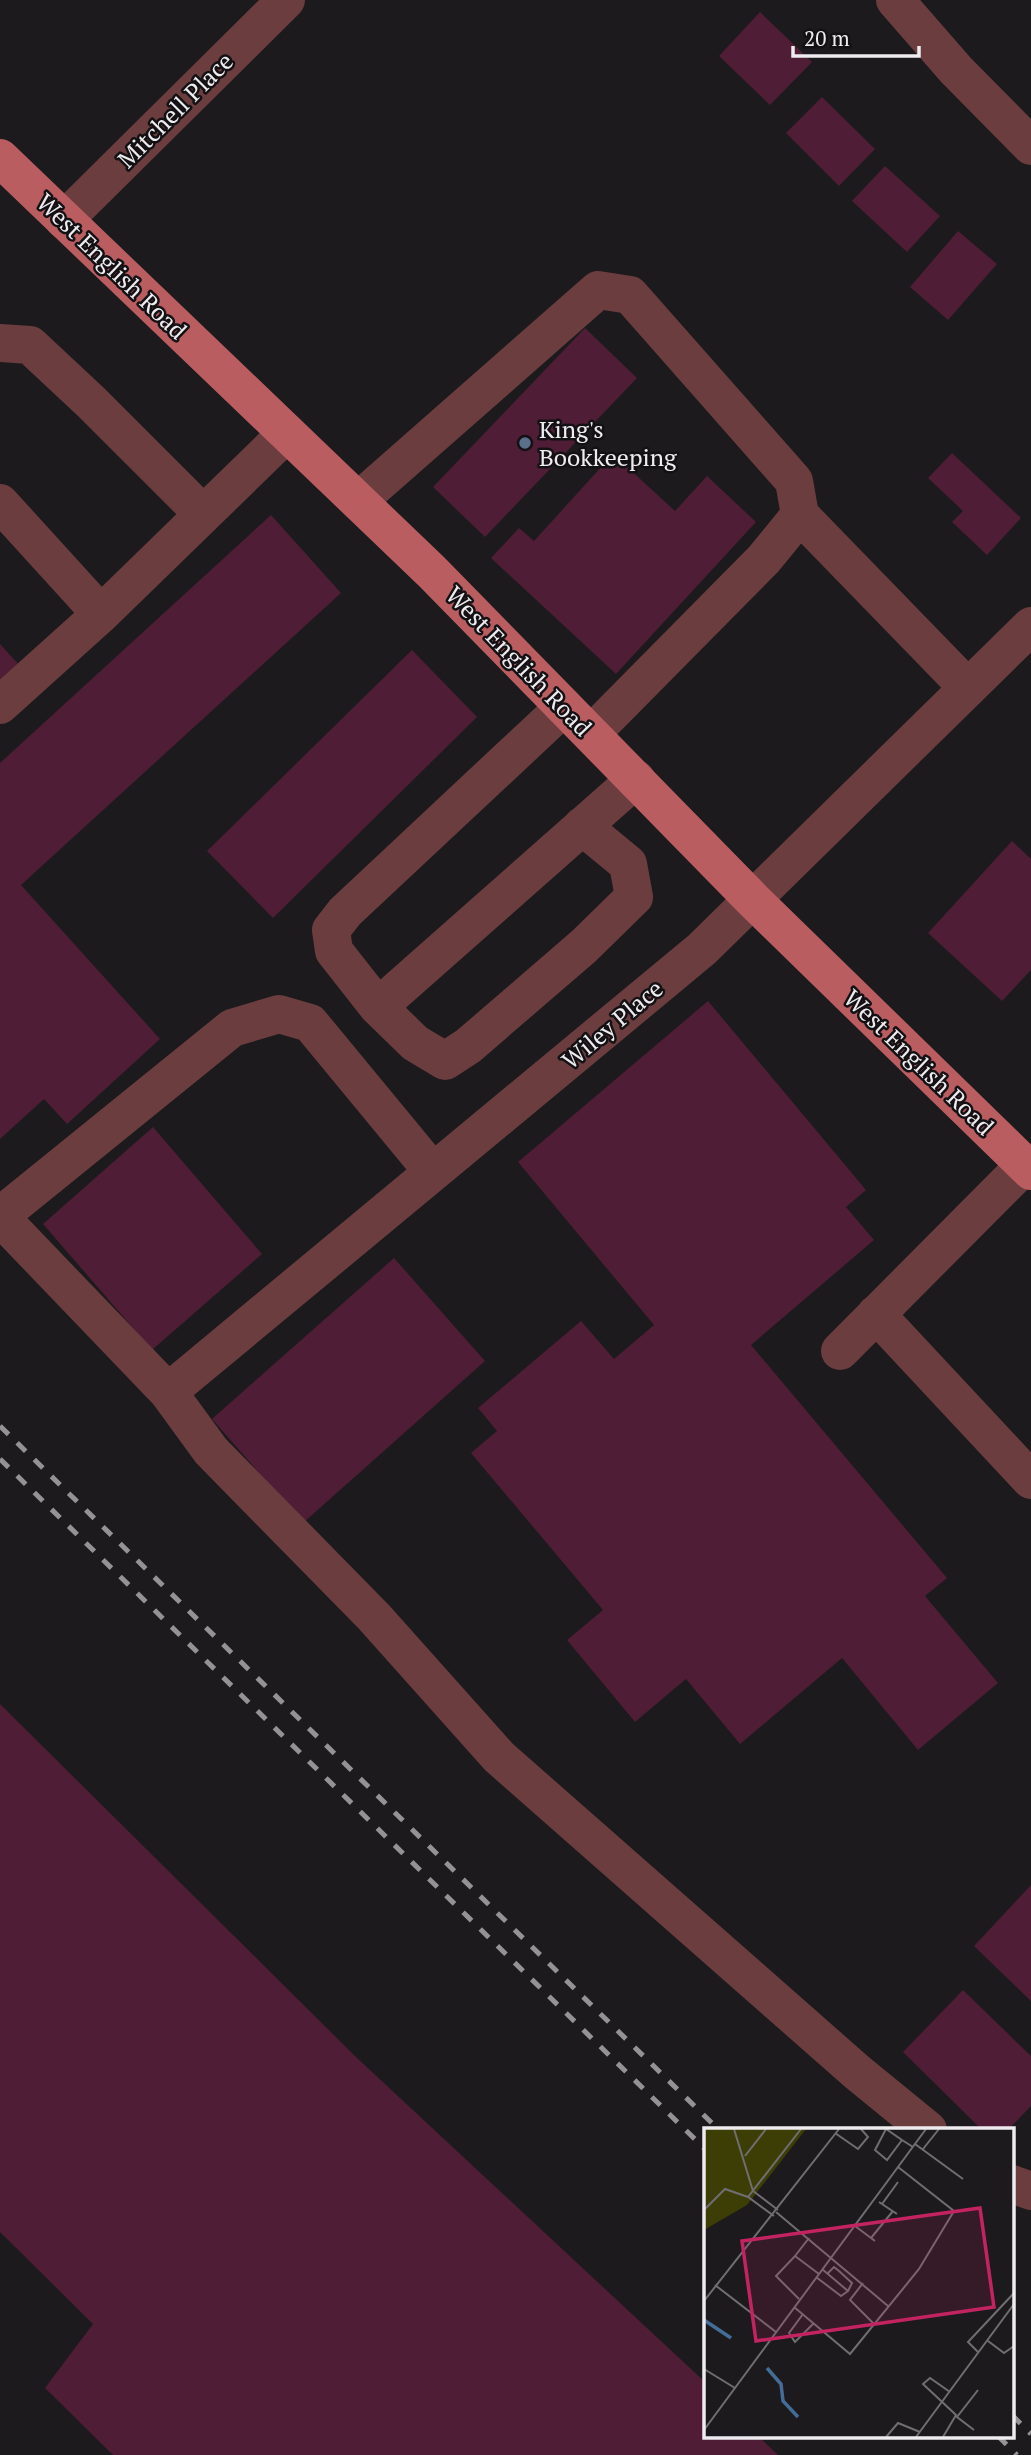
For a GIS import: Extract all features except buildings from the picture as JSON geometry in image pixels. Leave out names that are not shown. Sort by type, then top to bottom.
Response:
[{"type":"main road","name":"West English Road","points":[[0,158],[432,572],[753,900],[1028,1168]]},
{"type":"street","name":"Mitchell Place","points":[[64,220],[286,0]]},
{"type":"street","points":[[895,0],[956,70],[1031,146]]},
{"type":"street","points":[[358,501],[598,290],[630,295],[794,481],[800,514],[968,688]]},
{"type":"street","points":[[0,343],[30,345],[203,514]]},
{"type":"street","points":[[0,705],[101,614],[287,433]]},
{"type":"street","points":[[0,503],[101,614]]},
{"type":"street","points":[[592,734],[764,559],[800,514]]},
{"type":"street","name":"Wiley Place","points":[[168,1392],[702,949],[1031,626]]},
{"type":"street","points":[[564,707],[345,912],[331,930],[334,951],[378,1007],[415,1043],[445,1061],[468,1046],[584,946],[634,897],[628,864],[582,826]]},
{"type":"street","points":[[378,1007],[635,779]]},
{"type":"street","points":[[433,1172],[310,1023],[279,1014],[232,1028],[0,1216],[168,1392],[211,1451],[374,1617],[499,1757],[857,2072],[926,2128]]},
{"type":"street","points":[[840,1351],[1028,1168]]},
{"type":"street","points":[[876,1314],[1031,1479]]},
{"type":"street","points":[[1014,2185],[1031,2191]]},
{"type":"railway","points":[[0,1426],[717,2128]]},
{"type":"railway","points":[[0,1459],[704,2148]]},
{"type":"railway","points":[[1014,2417],[1031,2434]]},
{"type":"railway","points":[[1000,2438],[1017,2455]]},
{"type":"place","name":"King's Bookkeeping","points":[[525,443]]}]
